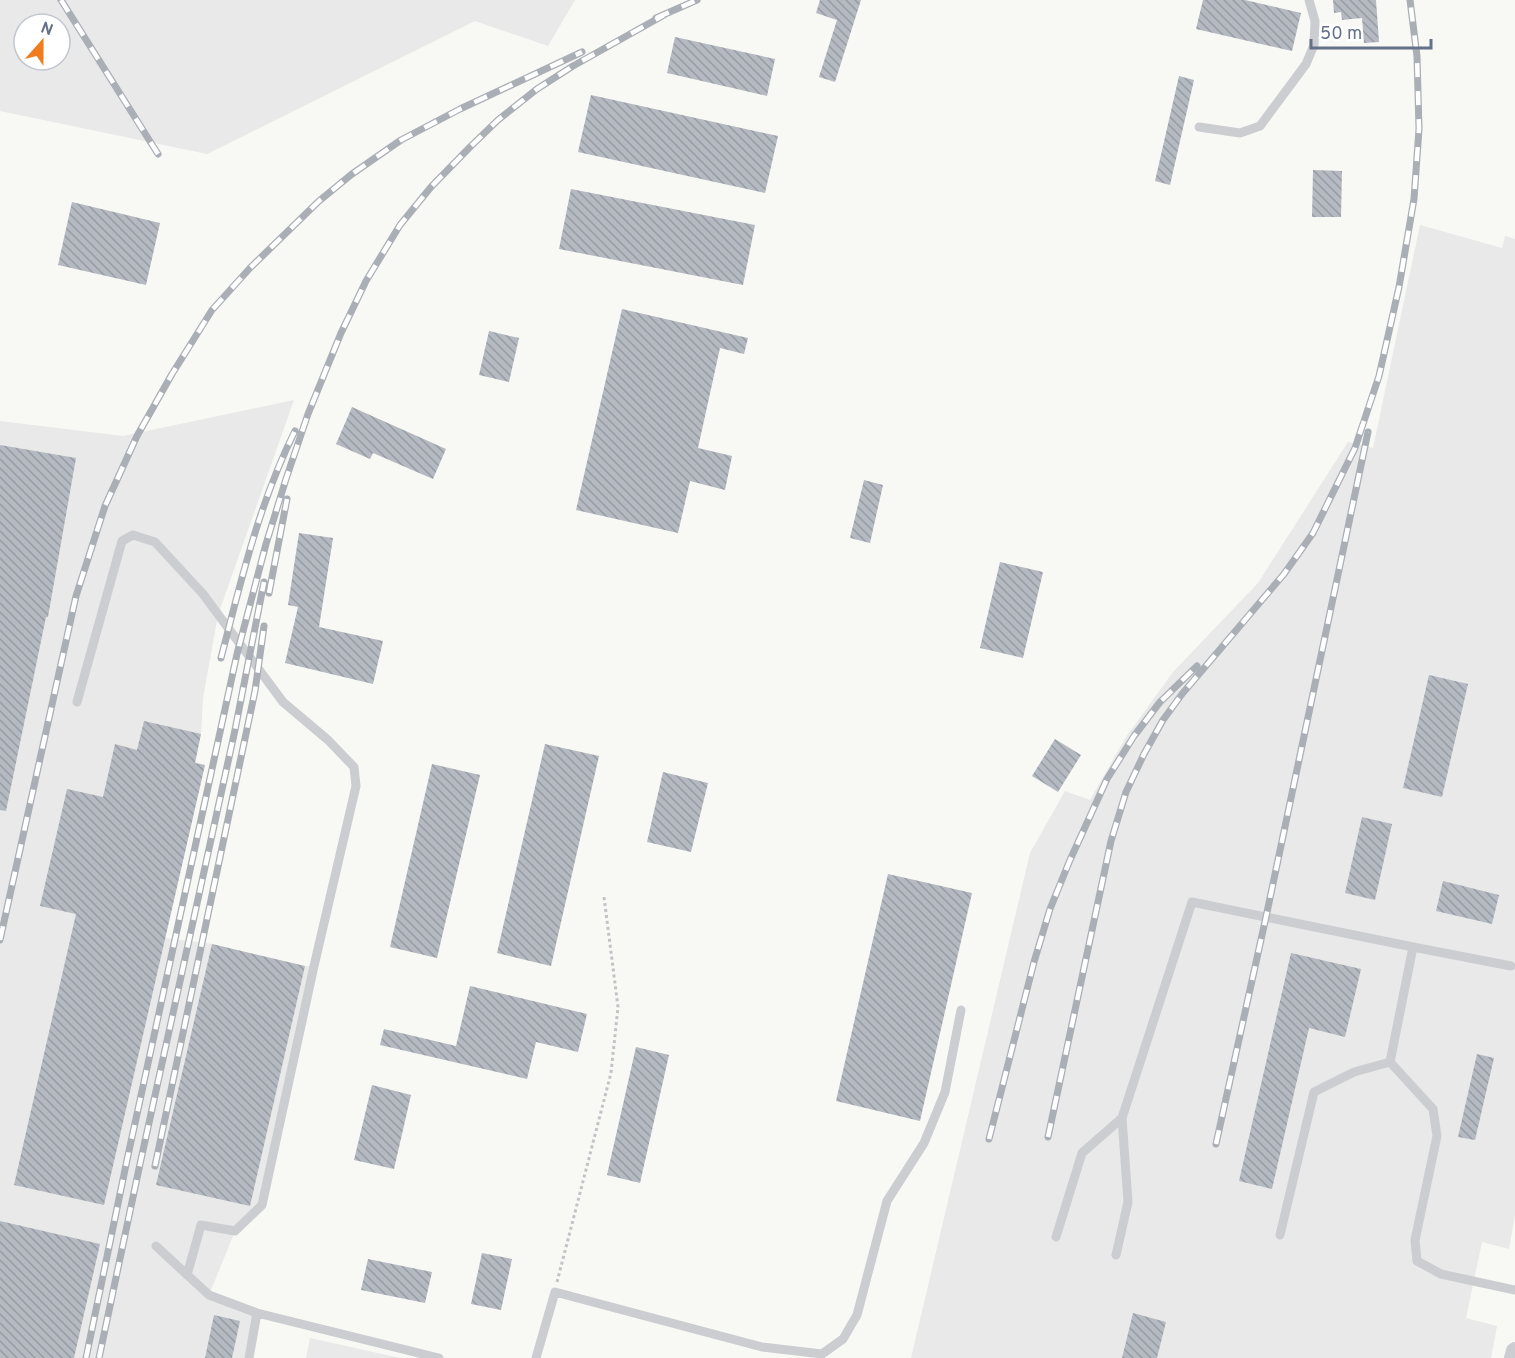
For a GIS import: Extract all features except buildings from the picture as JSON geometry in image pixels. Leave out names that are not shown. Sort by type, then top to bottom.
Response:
[{"type":"street","points":[[1514,1358],[1515,1351]]},
{"type":"lane","points":[[1199,127],[1240,133],[1260,126],[1306,64],[1314,45],[1315,21],[1309,0]]},
{"type":"lane","points":[[76,702],[122,541],[133,535],[155,542],[203,594],[283,702],[328,740],[354,768],[356,786],[262,1205],[236,1231],[201,1225],[188,1275]]},
{"type":"lane","points":[[1116,1255],[1128,1202],[1122,1118],[1192,902],[1511,966]]},
{"type":"lane","points":[[1390,1062],[1413,947]]},
{"type":"lane","points":[[536,1358],[555,1292],[762,1347],[822,1354],[843,1339],[857,1315],[887,1202],[924,1143],[945,1092],[961,1010]]},
{"type":"lane","points":[[1281,1235],[1314,1092],[1354,1072],[1390,1062]]},
{"type":"lane","points":[[1390,1062],[1433,1109],[1437,1136],[1415,1240],[1416,1261],[1441,1274],[1515,1290]]},
{"type":"lane","points":[[1056,1237],[1082,1153],[1122,1118]]},
{"type":"lane","points":[[156,1246],[209,1295],[257,1313],[439,1358]]},
{"type":"lane","points":[[249,1358],[257,1313]]},
{"type":"path","points":[[555,1292],[611,1073],[618,1007],[604,897]]},
{"type":"shaded area","points":[[0,0],[575,0],[548,46],[475,21],[207,154],[0,111]]},
{"type":"shaded area","points":[[1420,225],[1502,248],[1505,236],[1515,239],[1515,1215],[1509,1249],[1482,1242],[1466,1318],[1497,1326],[1491,1358],[911,1358],[1030,853],[1065,791],[1090,800],[1126,737],[1173,672],[1258,583],[1348,442],[1373,448]]},
{"type":"shaded area","points":[[294,400],[218,615],[203,698],[201,734],[195,762],[205,765],[165,938],[212,944],[305,966],[314,966],[262,1205],[235,1231],[209,1295],[257,1313],[249,1358],[0,1358],[0,421],[123,436]]},
{"type":"shaded area","points":[[310,1338],[400,1358],[306,1358]]},
{"type":"railway","points":[[61,0],[158,154]]},
{"type":"railway","points":[[656,18],[697,0]]},
{"type":"railway","points":[[1048,1137],[1111,841],[1126,792],[1163,720],[1182,694],[1284,574],[1313,533],[1355,448],[1379,376],[1399,287],[1414,199],[1419,129],[1417,56],[1410,0]]},
{"type":"railway","points":[[86,1358],[237,654],[286,479],[308,414],[341,333],[366,281],[400,225],[431,187],[471,146],[498,120],[537,89],[664,15]]},
{"type":"railway","points":[[0,940],[76,596],[105,506],[137,436],[212,310],[250,268],[319,201],[352,174],[401,140],[460,109],[582,52]]},
{"type":"railway","points":[[221,658],[261,514],[295,431]]},
{"type":"railway","points":[[1216,1144],[1368,432]]},
{"type":"railway","points":[[269,593],[287,499]]},
{"type":"railway","points":[[99,1358],[235,730],[264,582]]},
{"type":"railway","points":[[155,1166],[255,691],[264,626]]},
{"type":"railway","points":[[989,1139],[1034,962],[1050,909],[1070,860],[1107,779],[1134,736],[1160,702],[1197,666]]}]
